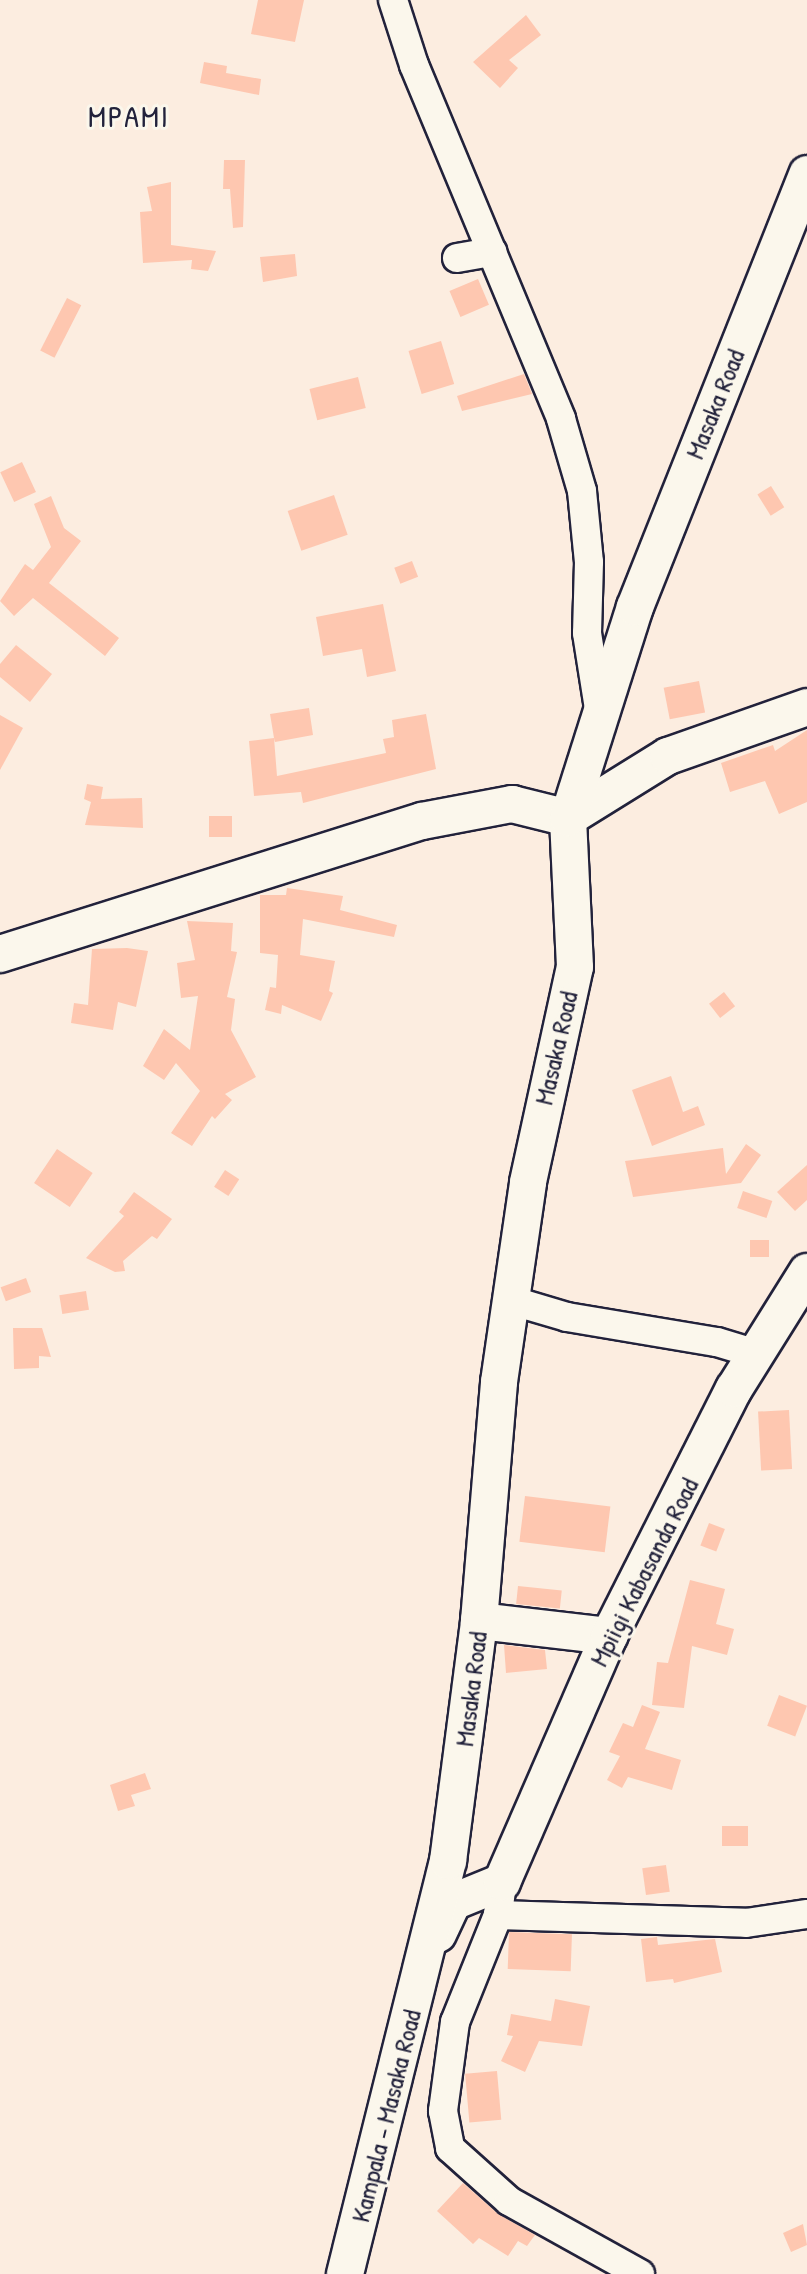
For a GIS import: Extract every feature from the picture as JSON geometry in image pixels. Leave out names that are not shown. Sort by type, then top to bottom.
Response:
[{"type":"main road","name":"Masaka Road","points":[[427,1957],[448,1861],[479,1621],[499,1382],[528,1182],[575,967],[568,818],[599,709],[807,174]]},
{"type":"main road","points":[[0,954],[422,821],[512,804],[568,818],[668,756],[807,707]]},
{"type":"main road","name":"Mpiigi Kabasanda Road","points":[[500,1899],[609,1636],[757,1354],[807,1272]]},
{"type":"main road","points":[[479,1621],[609,1636]]},
{"type":"main road","points":[[427,1957],[453,1902],[500,1899]]},
{"type":"main road","name":"Kampala - Masaka Road","points":[[345,2274],[427,1957]]},
{"type":"street","points":[[393,0],[414,65],[561,419],[582,491],[589,562],[587,633],[599,709]]},
{"type":"street","points":[[457,258],[492,252]]},
{"type":"street","points":[[513,1301],[567,1317],[717,1342],[757,1354]]},
{"type":"street","points":[[640,2274],[509,2201],[450,2148],[443,2111],[455,2022],[500,1899],[746,1923],[807,1914]]},
{"type":"building","points":[[258,0],[304,0],[295,42],[251,34]]},
{"type":"building","points":[[526,15],[541,35],[509,60],[518,68],[500,88],[473,62]]},
{"type":"building","points":[[204,62],[227,66],[226,73],[261,79],[259,95],[200,83]]},
{"type":"building","points":[[224,160],[245,160],[243,227],[233,228],[230,189],[223,189]]},
{"type":"building","points":[[171,182],[171,245],[216,251],[208,271],[191,269],[192,260],[143,263],[140,212],[152,211],[147,187]]},
{"type":"building","points":[[295,254],[297,276],[263,282],[260,257]]},
{"type":"building","points":[[478,279],[489,305],[460,317],[449,291]]},
{"type":"building","points":[[67,298],[81,305],[54,358],[40,351]]},
{"type":"building","points":[[441,341],[454,384],[422,394],[408,351]]},
{"type":"building","points":[[524,374],[532,394],[462,411],[457,396]]},
{"type":"building","points":[[358,377],[366,408],[317,420],[309,389]]},
{"type":"building","points":[[22,462],[36,492],[14,502],[0,472]]},
{"type":"building","points":[[771,486],[784,507],[771,516],[757,494]]},
{"type":"building","points":[[334,495],[348,535],[301,551],[288,511]]},
{"type":"building","points":[[51,496],[64,528],[81,541],[49,583],[119,638],[105,656],[33,598],[14,616],[0,601],[25,564],[33,570],[51,547],[34,504]]},
{"type":"building","points":[[412,561],[418,577],[400,584],[394,568]]},
{"type":"building","points":[[383,604],[396,671],[367,677],[362,649],[323,656],[316,617]]},
{"type":"building","points":[[16,645],[52,674],[30,702],[0,677],[0,664]]},
{"type":"building","points":[[699,681],[705,712],[670,719],[664,688]]},
{"type":"building","points":[[309,708],[313,735],[275,742],[270,714]]},
{"type":"building","points":[[426,714],[436,769],[303,803],[301,792],[254,796],[249,741],[274,738],[277,776],[386,753],[383,739],[394,737],[392,720]]},
{"type":"building","points":[[0,715],[23,728],[0,770]]},
{"type":"building","points":[[807,730],[807,802],[779,814],[765,781],[730,792],[721,763],[773,745],[775,751]]},
{"type":"building","points":[[87,784],[103,787],[101,799],[142,798],[143,828],[85,825],[91,802],[84,799]]},
{"type":"building","points":[[209,816],[232,816],[232,837],[209,837]]},
{"type":"building","points":[[287,888],[343,896],[340,910],[397,925],[394,937],[303,919],[300,955],[335,961],[329,991],[333,993],[321,1021],[282,1005],[281,1014],[265,1010],[270,987],[276,988],[278,955],[260,953],[260,895],[286,895]]},
{"type":"building","points":[[187,921],[233,923],[231,951],[237,952],[227,997],[235,999],[231,1030],[256,1077],[225,1094],[232,1100],[215,1119],[212,1116],[192,1146],[171,1133],[200,1091],[176,1063],[164,1080],[143,1066],[164,1029],[190,1050],[198,996],[181,998],[177,963],[195,960]]},
{"type":"building","points":[[92,949],[148,951],[136,1007],[118,1002],[113,1030],[71,1023],[74,1003],[88,1005]]},
{"type":"building","points":[[724,992],[735,1006],[720,1018],[709,1004]]},
{"type":"building","points":[[671,1076],[683,1112],[698,1106],[705,1125],[652,1146],[632,1090]]},
{"type":"building","points":[[746,1144],[761,1155],[741,1183],[633,1197],[625,1161],[723,1148],[726,1174]]},
{"type":"building","points":[[57,1149],[93,1173],[70,1207],[34,1183]]},
{"type":"building","points":[[807,1165],[807,1200],[795,1211],[777,1192]]},
{"type":"building","points":[[225,1170],[239,1179],[228,1196],[214,1187]]},
{"type":"building","points":[[743,1191],[772,1201],[766,1218],[737,1208]]},
{"type":"building","points":[[134,1192],[172,1219],[157,1239],[152,1236],[123,1261],[125,1271],[115,1272],[86,1258],[124,1216],[119,1212]]},
{"type":"building","points":[[750,1240],[769,1240],[769,1257],[750,1257]]},
{"type":"building","points":[[26,1278],[31,1292],[6,1301],[1,1287]]},
{"type":"building","points":[[86,1291],[89,1310],[62,1314],[59,1295]]},
{"type":"building","points":[[13,1328],[42,1328],[51,1357],[39,1356],[39,1368],[14,1369]]},
{"type":"building","points":[[789,1410],[792,1469],[761,1471],[758,1412]]},
{"type":"building","points":[[525,1496],[610,1506],[605,1552],[519,1542]]},
{"type":"building","points":[[709,1523],[725,1529],[716,1551],[700,1545]]},
{"type":"building","points":[[690,1580],[725,1589],[716,1624],[734,1629],[727,1655],[692,1646],[684,1708],[652,1705],[657,1662],[668,1663]]},
{"type":"building","points":[[518,1586],[562,1591],[560,1609],[516,1604]]},
{"type":"building","points":[[504,1645],[545,1650],[547,1669],[506,1673]]},
{"type":"building","points":[[779,1695],[807,1706],[795,1737],[767,1726]]},
{"type":"building","points":[[642,1705],[660,1712],[645,1749],[681,1760],[672,1790],[628,1777],[622,1788],[607,1780],[620,1756],[609,1752],[623,1723],[633,1727]]},
{"type":"building","points":[[145,1773],[151,1789],[131,1795],[135,1806],[118,1811],[110,1785]]},
{"type":"building","points":[[722,1826],[748,1826],[748,1846],[722,1846]]},
{"type":"building","points":[[666,1865],[670,1892],[646,1895],[642,1868]]},
{"type":"building","points":[[509,1932],[572,1934],[571,1971],[508,1969]]},
{"type":"building","points":[[657,1937],[658,1945],[715,1939],[722,1972],[674,1983],[673,1979],[646,1982],[641,1939]]},
{"type":"building","points":[[555,1999],[590,2006],[582,2046],[539,2041],[525,2072],[501,2061],[513,2036],[507,2035],[511,2014],[551,2021]]},
{"type":"building","points":[[497,2071],[501,2120],[469,2123],[465,2074]]},
{"type":"building","points":[[463,2183],[498,2214],[535,2235],[527,2246],[518,2241],[508,2256],[479,2238],[473,2244],[437,2211]]},
{"type":"building","points":[[803,2224],[807,2245],[791,2252],[783,2233]]},
{"type":"district","name":"MPAMI","points":[[129,116]]}]
